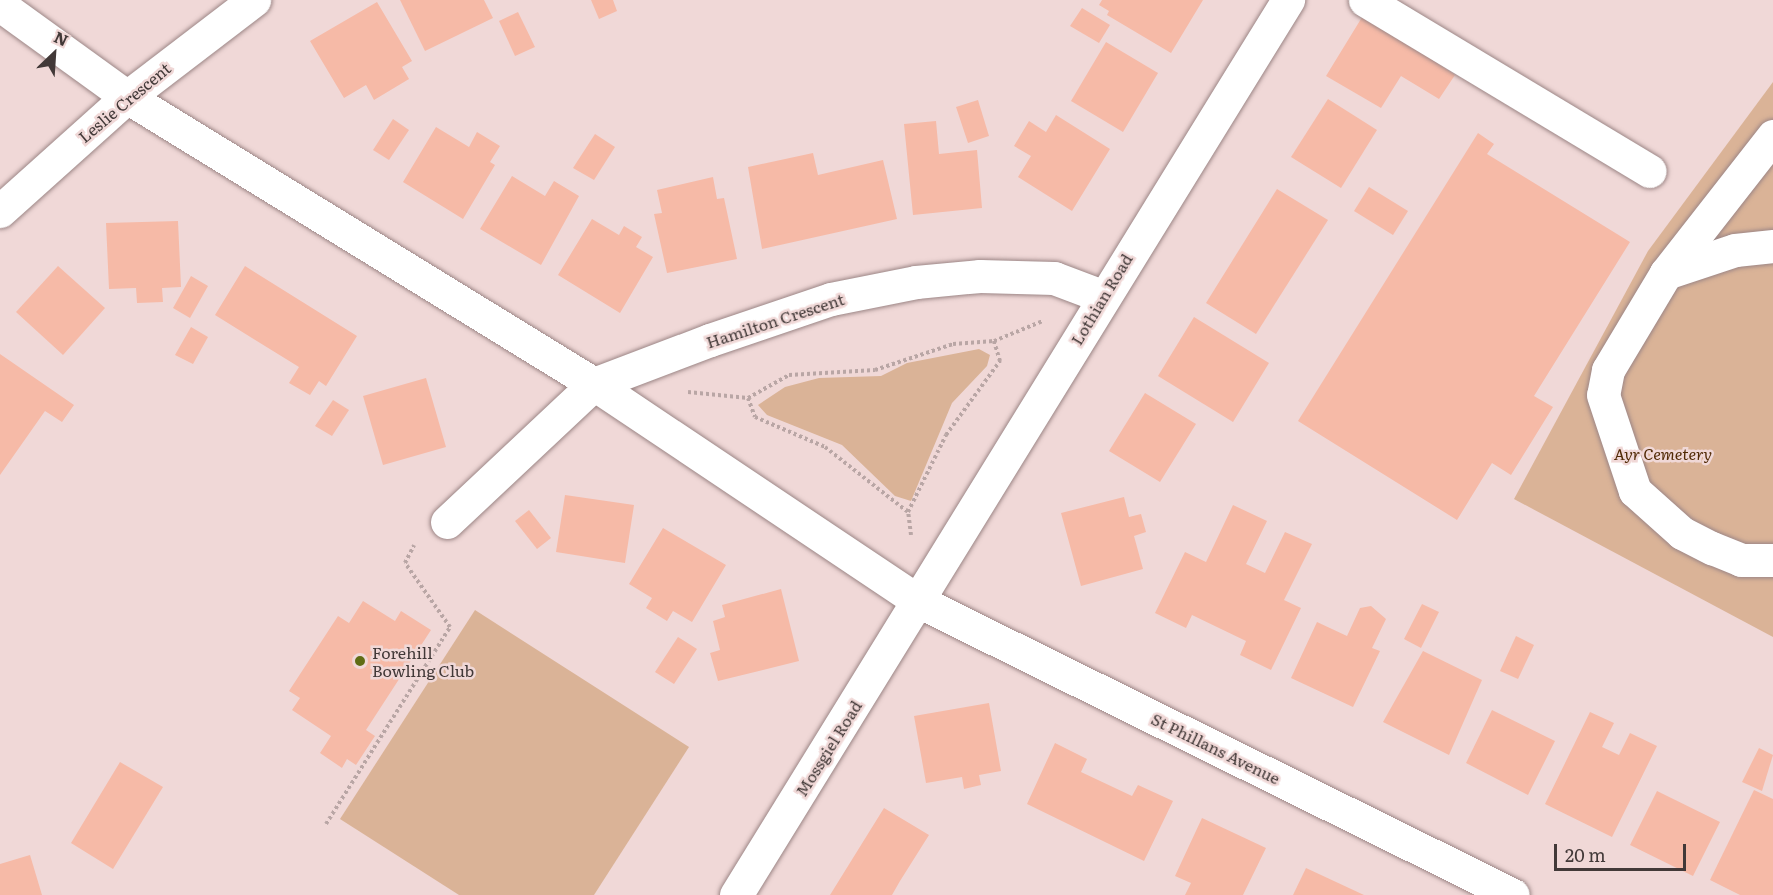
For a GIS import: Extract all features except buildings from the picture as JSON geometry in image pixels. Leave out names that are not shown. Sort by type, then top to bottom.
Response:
[{"type":"street","name":"Leslie Crescent","points":[[0,211],[127,97],[254,0]]},
{"type":"street","name":"Lothian Road","points":[[920,602],[1102,296],[1288,0]]},
{"type":"street","points":[[1365,0],[1650,171]]},
{"type":"street","name":"St Phillans Avenue","points":[[0,5],[127,97],[594,384],[920,602],[1513,895]]},
{"type":"street","points":[[1768,566],[1741,560],[1682,533],[1635,491],[1616,444],[1603,395],[1608,369],[1666,273],[1773,136]]},
{"type":"street","points":[[1666,273],[1735,250],[1773,246]]},
{"type":"street","name":"Hamilton Crescent","points":[[594,384],[831,299],[916,282],[1054,278],[1102,296]]},
{"type":"street","points":[[447,522],[594,384]]},
{"type":"street","name":"Mossgiel Road","points":[[736,895],[920,602]]},
{"type":"path","points":[[677,391],[748,398],[789,375],[876,370],[953,344],[994,341],[1102,296]]},
{"type":"path","points":[[748,398],[755,417],[825,447],[908,512],[961,408],[1000,361],[994,341]]},
{"type":"path","points":[[326,824],[450,627],[405,563],[423,529],[447,522]]},
{"type":"green space","name":"Ayr Cemetery","points":[[1773,82],[1773,637],[1514,499],[1648,251]]},
{"type":"green space","points":[[979,349],[990,355],[987,366],[952,403],[911,501],[895,496],[842,445],[767,415],[758,405],[785,387],[819,378],[881,376],[907,363]]},
{"type":"green space","points":[[475,610],[689,747],[594,895],[459,895],[340,819]]},
{"type":"place","name":"Forehill Bowling Club","points":[[360,661]]}]
